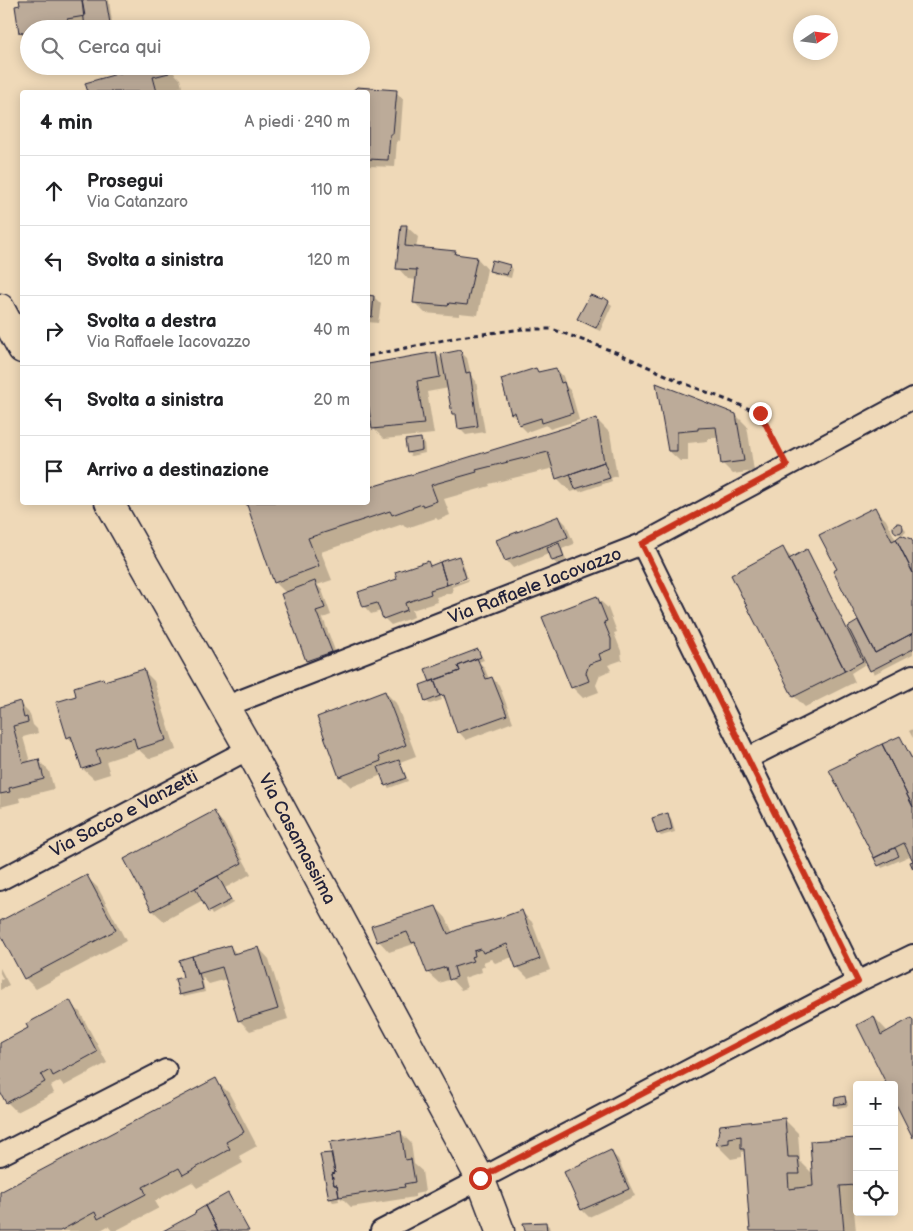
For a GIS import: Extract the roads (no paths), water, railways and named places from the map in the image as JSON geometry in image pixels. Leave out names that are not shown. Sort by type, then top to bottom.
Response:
[{"type":"main road","points":[[0,308],[20,345]]},
{"type":"main road","name":"Via Casamassima","points":[[111,505],[249,749],[480,1178],[500,1231]]},
{"type":"street","name":"Via Raffaele Iacovazzo","points":[[224,707],[642,544],[913,398]]},
{"type":"street","points":[[642,544],[858,982]]},
{"type":"street","points":[[748,758],[913,675]]},
{"type":"street","name":"Via Sacco e Vanzetti","points":[[0,880],[249,749]]},
{"type":"street","points":[[381,1231],[913,955]]},
{"type":"street","points":[[0,1155],[166,1070]]}]
